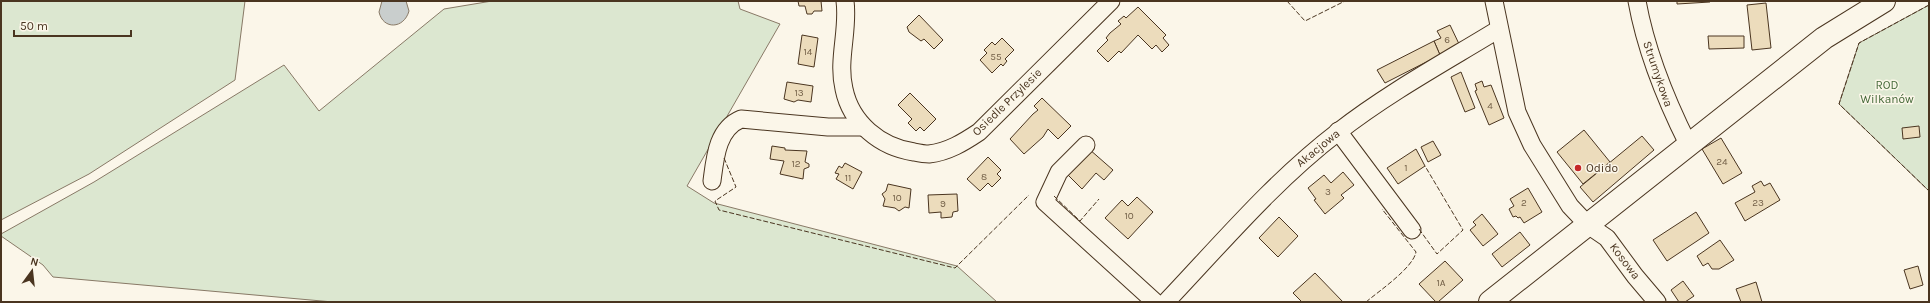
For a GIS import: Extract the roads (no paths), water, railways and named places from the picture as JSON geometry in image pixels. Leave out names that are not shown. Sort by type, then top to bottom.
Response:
[{"type":"main road","points":[[1490,302],[1824,38],[1884,1]]},
{"type":"street","name":"Osiedle Przylesie","points":[[845,1],[846,26],[842,68],[843,89],[849,106],[863,126],[881,141],[905,151],[928,154],[949,150],[965,142],[979,132],[1111,1]]},
{"type":"street","name":"Kosowa","points":[[1494,1],[1517,112],[1532,145],[1570,206],[1588,225],[1607,238],[1635,276],[1657,302]]},
{"type":"street","name":"Strumykowa","points":[[1636,1],[1653,64],[1670,108],[1688,144]]},
{"type":"street","name":"Akacjowa","points":[[1166,302],[1287,174],[1338,131],[1386,99],[1499,29]]},
{"type":"street","points":[[712,181],[717,148],[731,123],[741,119],[828,127],[863,126]]},
{"type":"street","points":[[1338,131],[1412,230]]},
{"type":"street","points":[[1086,145],[1059,172],[1045,202],[1155,302]]},
{"type":"place","name":"Odido","points":[[1578,168]]},
{"type":"park label","name":"ROD Wilkanów","points":[[1887,92]]}]
